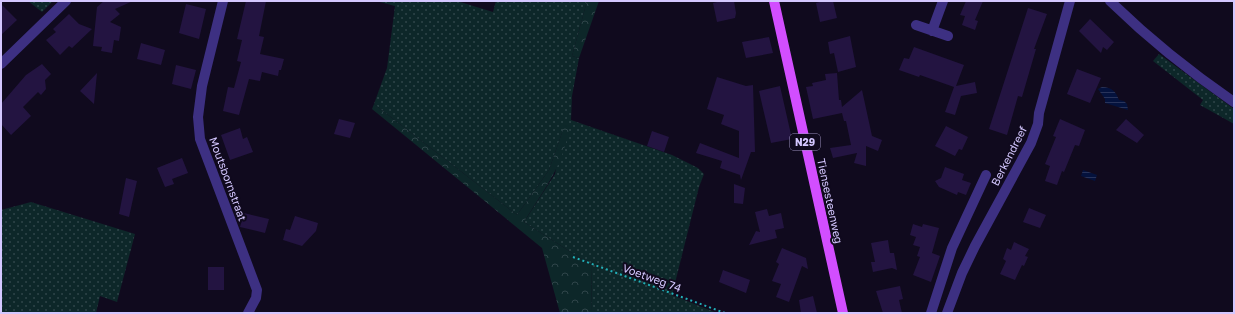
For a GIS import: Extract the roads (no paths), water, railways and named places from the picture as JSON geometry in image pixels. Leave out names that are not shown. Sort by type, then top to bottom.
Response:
[{"type":"main road","name":"Tiensesteenweg","points":[[774,1],[842,313]]},
{"type":"street","points":[[1,64],[66,1]]},
{"type":"street","name":"Moutsbornstraat","points":[[223,1],[202,86],[198,117],[200,138],[209,166],[257,290],[256,298],[248,313]]},
{"type":"street","points":[[932,30],[943,1]]},
{"type":"street","name":"Berkendreef","points":[[947,313],[962,273],[975,246],[1031,143],[1038,124],[1039,113],[1070,1]]},
{"type":"street","points":[[1110,1],[1135,25],[1176,60],[1234,102]]},
{"type":"street","points":[[916,25],[948,36]]},
{"type":"street","name":"Berkendreef","points":[[931,313],[952,248],[986,175]]},
{"type":"water","points":[[1102,87],[1113,90],[1119,100],[1124,101],[1127,104],[1128,110],[1105,103],[1105,99],[1098,89]]},
{"type":"water","points":[[1083,170],[1097,175],[1095,181],[1081,176]]}]
